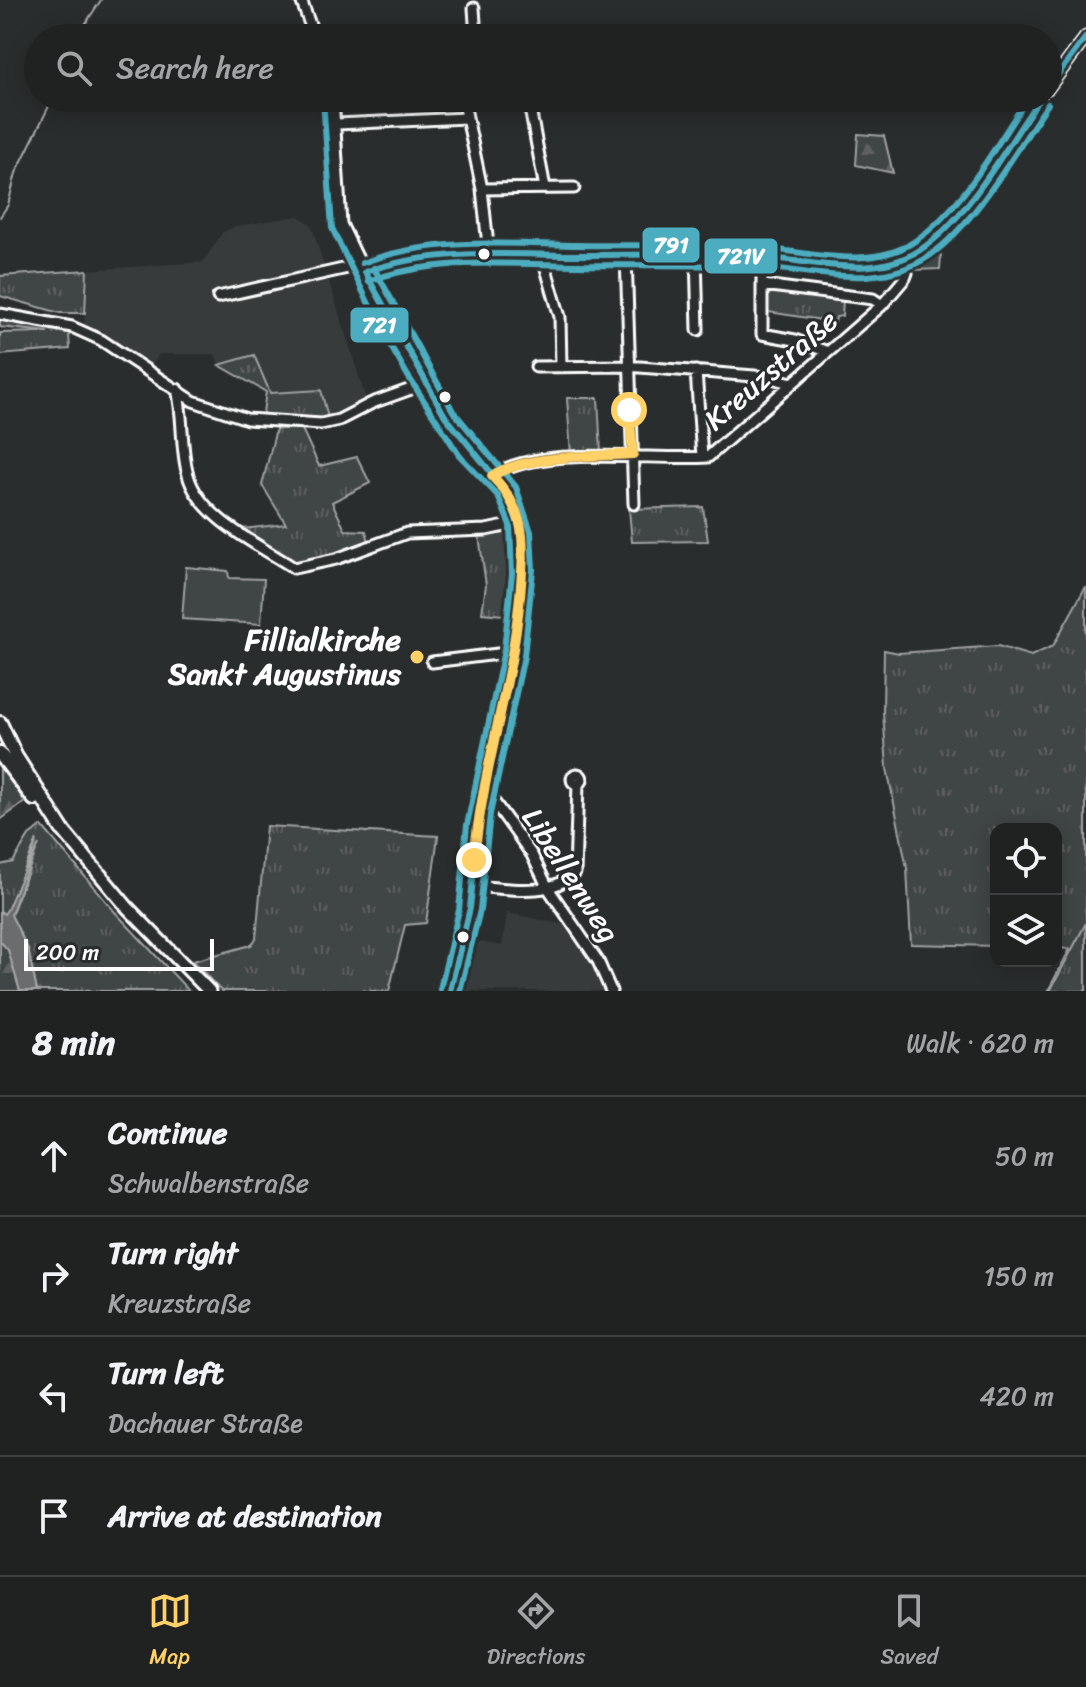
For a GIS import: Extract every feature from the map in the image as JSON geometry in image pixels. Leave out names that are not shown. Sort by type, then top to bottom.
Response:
[{"type":"highway","points":[[0,723],[16,757],[62,829]]},
{"type":"highway","points":[[0,754],[62,829]]},
{"type":"main road","points":[[62,829],[127,907],[209,991]]},
{"type":"street","points":[[301,0],[310,24]]},
{"type":"street","points":[[474,8],[475,24]]},
{"type":"street","points":[[1062,69],[1086,37]]},
{"type":"street","points":[[335,112],[340,218],[391,327],[467,449],[506,490],[520,523],[522,574],[514,652],[484,788],[473,886],[450,991]]},
{"type":"street","points":[[465,112],[482,189],[489,255]]},
{"type":"street","points":[[531,112],[545,188]]},
{"type":"street","points":[[218,297],[425,258],[696,254],[862,266],[902,261],[942,231],[1030,112]]},
{"type":"street","points":[[337,124],[466,118]]},
{"type":"street","points":[[482,189],[574,188]]},
{"type":"street","points":[[696,254],[698,330]]},
{"type":"street","points":[[542,255],[560,317],[561,367]]},
{"type":"street","points":[[626,255],[627,366],[634,504]]},
{"type":"street","points":[[762,257],[762,334],[795,340],[828,352]]},
{"type":"street","name":"Kreuzstraße","points":[[492,476],[505,468],[525,464],[633,454],[708,457],[882,305],[905,278],[907,273],[902,261]]},
{"type":"street","points":[[763,285],[873,299],[882,305]]},
{"type":"street","points":[[0,314],[72,327],[101,340],[205,406],[247,419],[321,424],[339,420],[372,403],[425,384]]},
{"type":"street","points":[[536,367],[627,366],[783,379],[792,383]]},
{"type":"street","points":[[696,371],[702,457]]},
{"type":"street","points":[[177,389],[188,478],[203,502],[220,518],[294,568],[336,559],[407,533],[486,530],[520,523]]},
{"type":"street","points":[[432,662],[514,652]]},
{"type":"street","points":[[473,886],[548,888],[575,873],[578,784]]},
{"type":"street","name":"Libellenweg","points":[[484,788],[532,855],[548,888],[598,961],[611,991]]},
{"type":"shaded area","points":[[298,216],[311,224],[367,402],[328,418],[321,390],[270,393],[254,355],[219,365],[215,354],[159,354],[151,367],[84,327],[87,270],[203,262],[222,233],[233,227]]},
{"type":"shaded area","points":[[37,840],[11,915],[28,949],[37,991],[20,991],[8,950],[0,941],[0,911],[4,914],[7,910]]},
{"type":"shaded area","points":[[507,913],[571,926],[597,961],[609,991],[454,991],[466,939],[502,946]]},
{"type":"green space","points":[[858,134],[884,136],[893,173],[856,165]]},
{"type":"green space","points":[[942,242],[940,269],[914,270]]},
{"type":"green space","points":[[87,270],[85,313],[60,313],[0,296],[0,276]]},
{"type":"green space","points":[[768,291],[843,300],[842,316],[836,317],[835,322],[768,312]]},
{"type":"green space","points":[[0,319],[36,323],[75,333],[69,335],[70,349],[0,355],[0,333],[48,332],[0,327]]},
{"type":"green space","points":[[254,355],[270,393],[321,390],[328,418],[262,419],[266,392],[219,365]]},
{"type":"green space","points":[[567,398],[598,398],[601,453],[571,455]]},
{"type":"green space","points":[[276,429],[302,429],[319,466],[357,457],[370,483],[332,502],[345,530],[366,531],[370,545],[295,568],[242,529],[286,524],[262,485]]},
{"type":"green space","points":[[703,507],[708,541],[632,542],[629,509]]},
{"type":"green space","points":[[516,532],[514,616],[482,613],[486,585],[479,536]]},
{"type":"green space","points":[[186,567],[228,571],[229,578],[264,579],[261,624],[182,619]]},
{"type":"green space","points":[[1086,586],[1086,991],[1048,991],[1070,949],[1062,948],[1062,823],[990,823],[990,946],[911,944],[907,868],[887,768],[883,712],[884,650],[899,653],[998,646],[1031,656],[1053,646]]},
{"type":"green space","points":[[0,765],[25,802],[0,820]]},
{"type":"green space","points":[[42,826],[115,912],[189,991],[37,991],[28,949],[11,915],[39,844],[5,915],[0,911],[0,865],[13,862],[29,836]]},
{"type":"green space","points":[[266,826],[438,836],[426,923],[405,925],[389,991],[221,991],[193,961],[251,945],[256,939]]},
{"type":"green space","points":[[0,941],[8,949],[20,991],[0,991]]},
{"type":"waterway","points":[[85,24],[101,0]]},
{"type":"waterway","points":[[0,217],[8,205],[16,173],[46,112]]},
{"type":"waterway","points":[[1050,991],[1086,923]]},
{"type":"transit line","name":"721V","points":[[1062,69],[1086,37]]},
{"type":"transit line","name":"721","points":[[324,112],[332,228],[382,331],[408,376],[459,455],[498,496],[510,525],[512,574],[504,650],[467,825],[459,910],[440,989]]},
{"type":"transit line","name":"791","points":[[362,263],[415,249],[496,243],[728,246],[834,257],[877,256],[897,251],[915,241],[949,211],[978,175],[1019,112]]},
{"type":"transit line","name":"721V","points":[[365,272],[418,259],[472,254],[715,255],[841,266],[882,265],[920,250],[954,220],[986,180],[1031,112]]},
{"type":"transit line","name":"721","points":[[368,281],[420,268],[472,264],[734,266],[841,276],[883,274],[903,269],[923,260],[959,230],[992,188],[1043,112]]},
{"type":"transit line","name":"791","points":[[374,268],[453,411],[516,487],[531,532],[533,570],[524,656],[490,814],[480,910],[460,991]]},
{"type":"transit line","name":"721V","points":[[365,272],[445,416],[507,492],[521,532],[523,570],[514,654],[480,812],[470,908],[450,991]]},
{"type":"place","name":"Fillialkirche Sankt Augustinus","points":[[417,657]]},
{"type":"route","points":[[474,860],[484,788],[514,652],[522,574],[520,523],[506,490],[492,476],[505,468],[525,464],[633,454],[629,410]]}]
